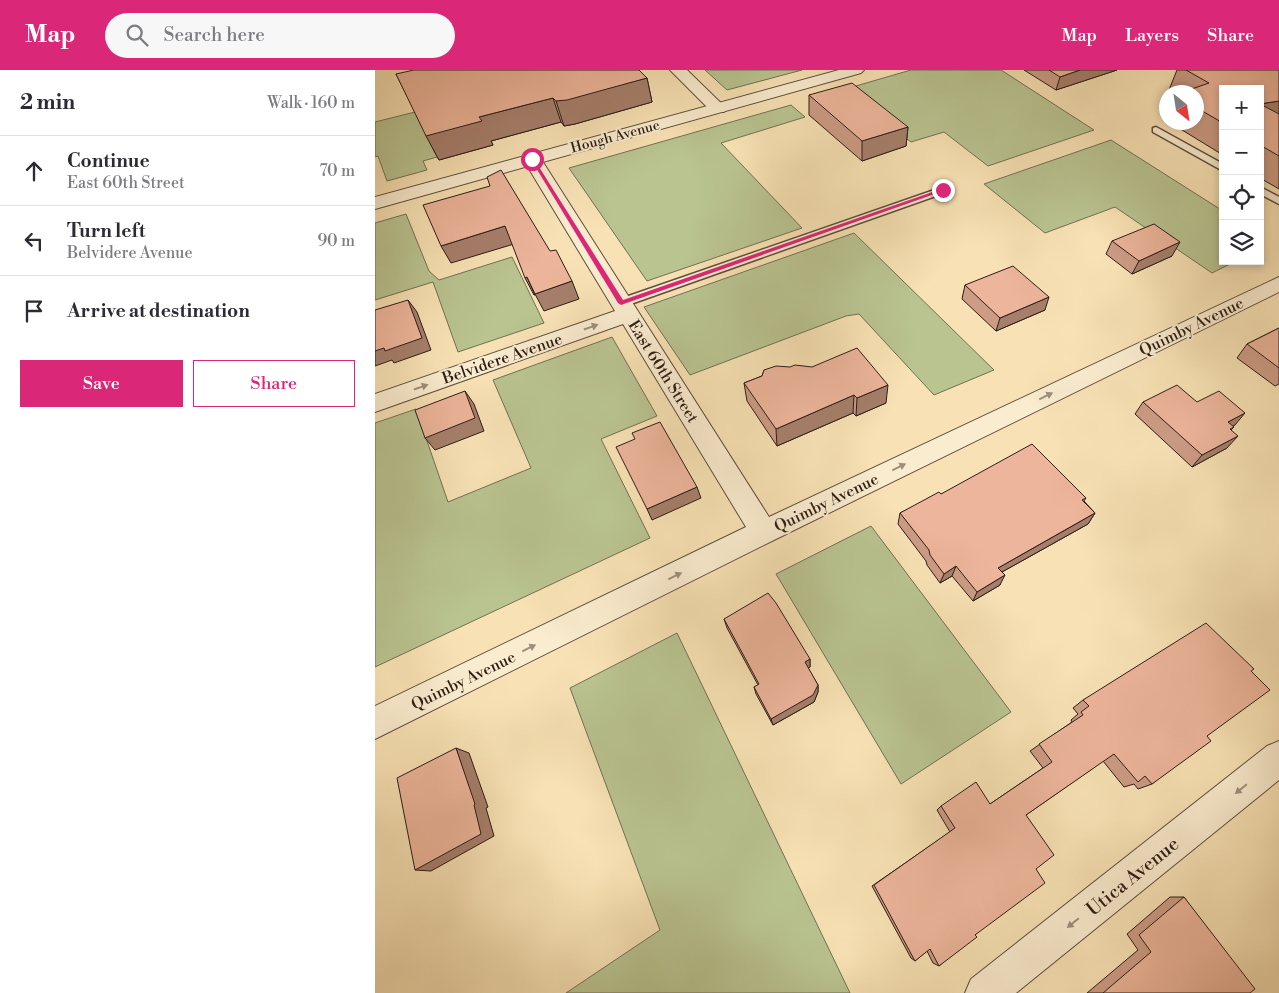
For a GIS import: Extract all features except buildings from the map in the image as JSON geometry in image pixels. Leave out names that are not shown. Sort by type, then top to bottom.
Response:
[{"type":"street","points":[[679,70],[717,109]]},
{"type":"street","name":"Hough Avenue","points":[[375,203],[856,70]]},
{"type":"street","name":"East 60th Street","points":[[532,159],[764,532]]},
{"type":"street","name":"Quimby Avenue","points":[[375,723],[764,532],[1279,284]]},
{"type":"street","name":"Belvidere Avenue","points":[[375,403],[625,309]]},
{"type":"street","name":"Utica Avenue","points":[[985,993],[1279,758]]},
{"type":"lane","points":[[1156,130],[1219,166]]},
{"type":"lane","name":"Belvidere Avenue","points":[[625,309],[943,190]]},
{"type":"lane","points":[[1264,192],[1279,201]]},
{"type":"green space","points":[[705,70],[802,70],[727,90]]},
{"type":"green space","points":[[911,70],[1001,70],[1094,130],[988,166],[944,132],[911,142],[842,90]]},
{"type":"green space","points":[[791,105],[805,117],[721,143],[802,228],[647,281],[569,168]]},
{"type":"green space","points":[[415,112],[437,157],[423,161],[427,170],[387,181],[378,156],[375,157],[375,122]]},
{"type":"green space","points":[[1111,140],[1219,208],[1219,265],[1228,265],[1212,273],[1115,207],[1045,233],[984,184]]},
{"type":"green space","points":[[406,214],[429,271],[439,280],[512,257],[544,323],[458,352],[433,282],[375,300],[375,223]]},
{"type":"green space","points":[[854,233],[994,370],[934,395],[859,314],[846,316],[690,375],[644,307]]},
{"type":"green space","points":[[612,337],[657,416],[601,439],[650,538],[375,667],[375,423],[416,409],[448,502],[531,468],[493,380]]},
{"type":"green space","points":[[871,526],[1011,712],[901,784],[776,574]]},
{"type":"green space","points":[[677,633],[850,993],[566,993],[660,930],[570,688]]},
{"type":"route","points":[[532,159],[621,303],[943,190]]}]
